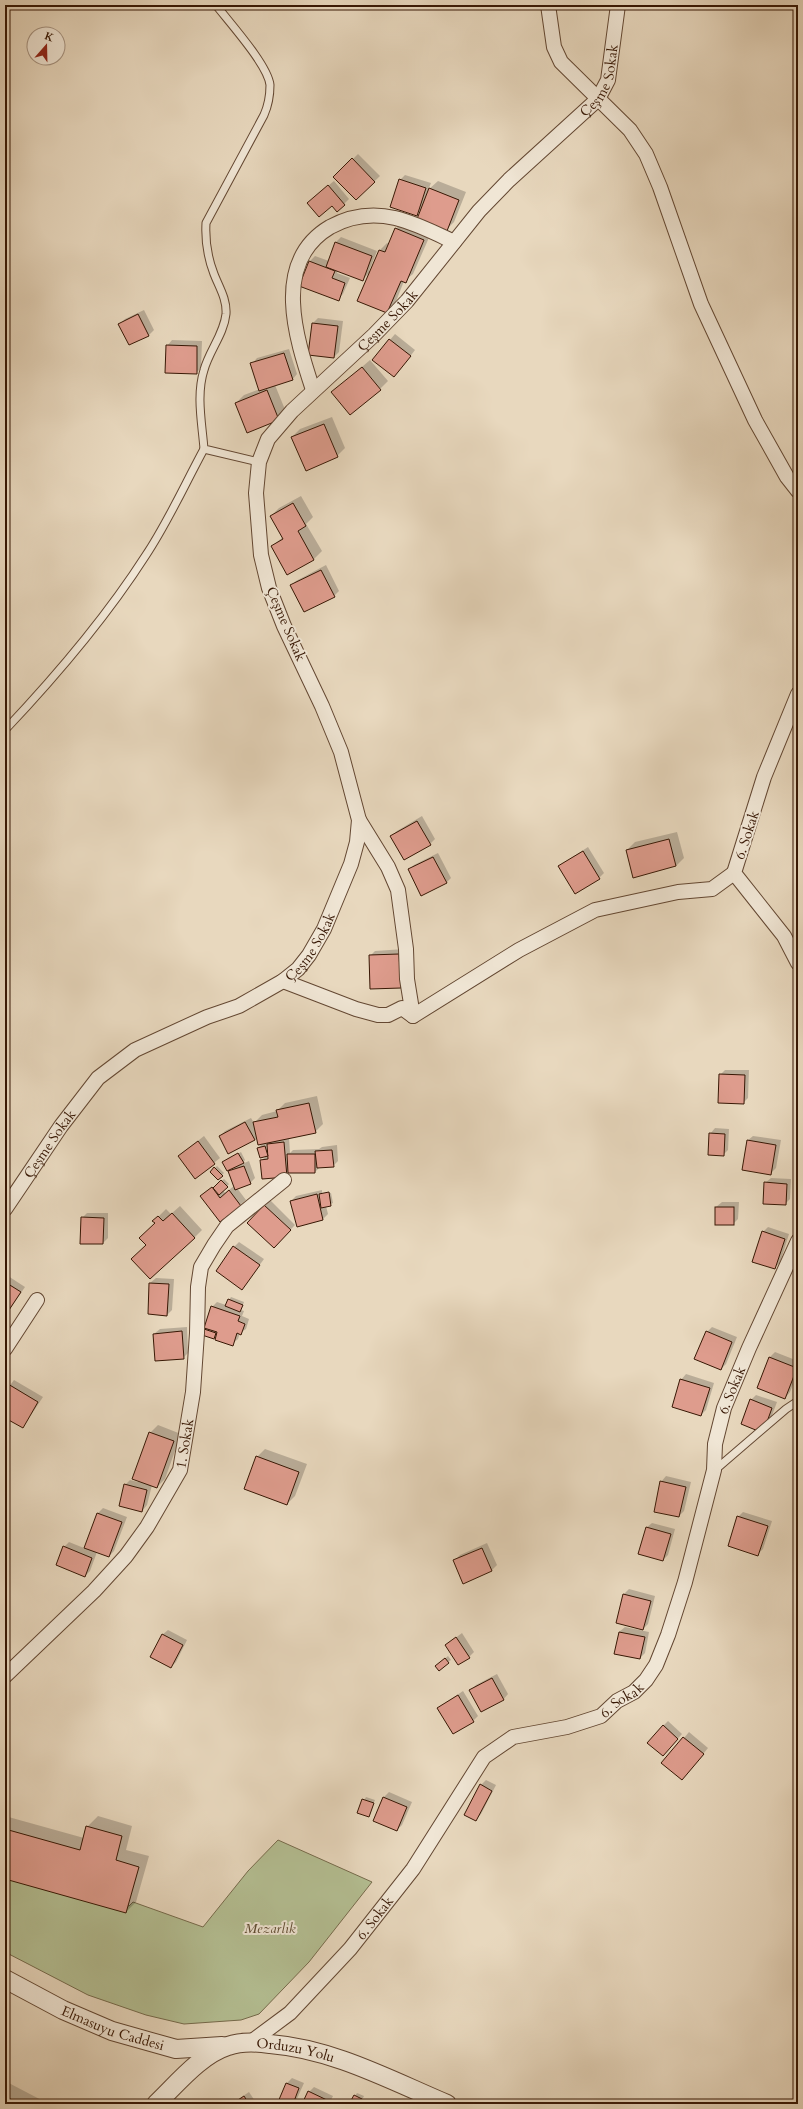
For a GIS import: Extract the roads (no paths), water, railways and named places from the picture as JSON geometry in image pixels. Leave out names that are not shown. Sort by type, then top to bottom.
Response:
[{"type":"street","points":[[548,5],[554,47],[561,62],[630,130],[646,154],[660,187],[701,304],[755,420],[787,476],[798,491]]},
{"type":"street","name":"Çeşme Sokak","points":[[5,1209],[77,1105],[98,1078],[114,1064],[152,1041],[239,1006],[284,981],[298,969],[309,955],[324,929],[351,864],[357,842],[359,820],[341,752],[322,706],[284,626],[269,588],[261,555],[256,500],[259,462],[268,439],[292,411],[374,335],[407,301],[478,211],[509,180],[598,99],[608,80],[618,5]]},
{"type":"street","points":[[313,390],[300,351],[294,313],[296,269],[304,249],[312,240],[339,222],[358,216],[377,216],[395,218],[454,242]]},
{"type":"street","name":"6. Sokak","points":[[798,694],[764,777],[734,874],[784,936],[798,963]]},
{"type":"street","points":[[359,820],[388,867],[398,890],[406,949],[407,979],[413,1016]]},
{"type":"street","points":[[413,1016],[519,950],[595,910],[678,892],[712,889],[734,874]]},
{"type":"street","points":[[284,981],[356,1009],[378,1015],[388,1015],[402,1008],[413,1016]]},
{"type":"street","name":"1. Sokak","points":[[5,1676],[94,1591],[126,1556],[147,1527],[180,1470],[193,1392],[198,1287],[201,1267],[227,1226],[284,1180]]},
{"type":"street","name":"6. Sokak","points":[[251,2042],[290,2014],[350,1949],[413,1869],[484,1757],[513,1737],[567,1727],[601,1716],[617,1701],[634,1692],[646,1680],[656,1665],[668,1635],[685,1582],[714,1470],[715,1444],[724,1408],[749,1348],[798,1241]]},
{"type":"street","points":[[5,1349],[37,1300]]},
{"type":"street","name":"Elmasuyu Caddesi","points":[[5,1979],[63,2010],[112,2030],[176,2049],[228,2046]]},
{"type":"street","name":"Orduzu Yolu","points":[[156,2104],[208,2055],[228,2046],[251,2042],[293,2046],[326,2054],[447,2104]]},
{"type":"lane","points":[[5,730],[54,678],[106,613],[147,554],[204,448],[198,390],[204,369],[222,330],[226,314],[225,300],[208,256],[205,240],[206,223],[264,115],[268,104],[270,84],[265,69],[216,5]]},
{"type":"lane","points":[[204,448],[259,462]]},
{"type":"lane","points":[[714,1470],[786,1409],[798,1401]]},
{"type":"park label","name":"Mezarlık","points":[[270,1928]]}]
